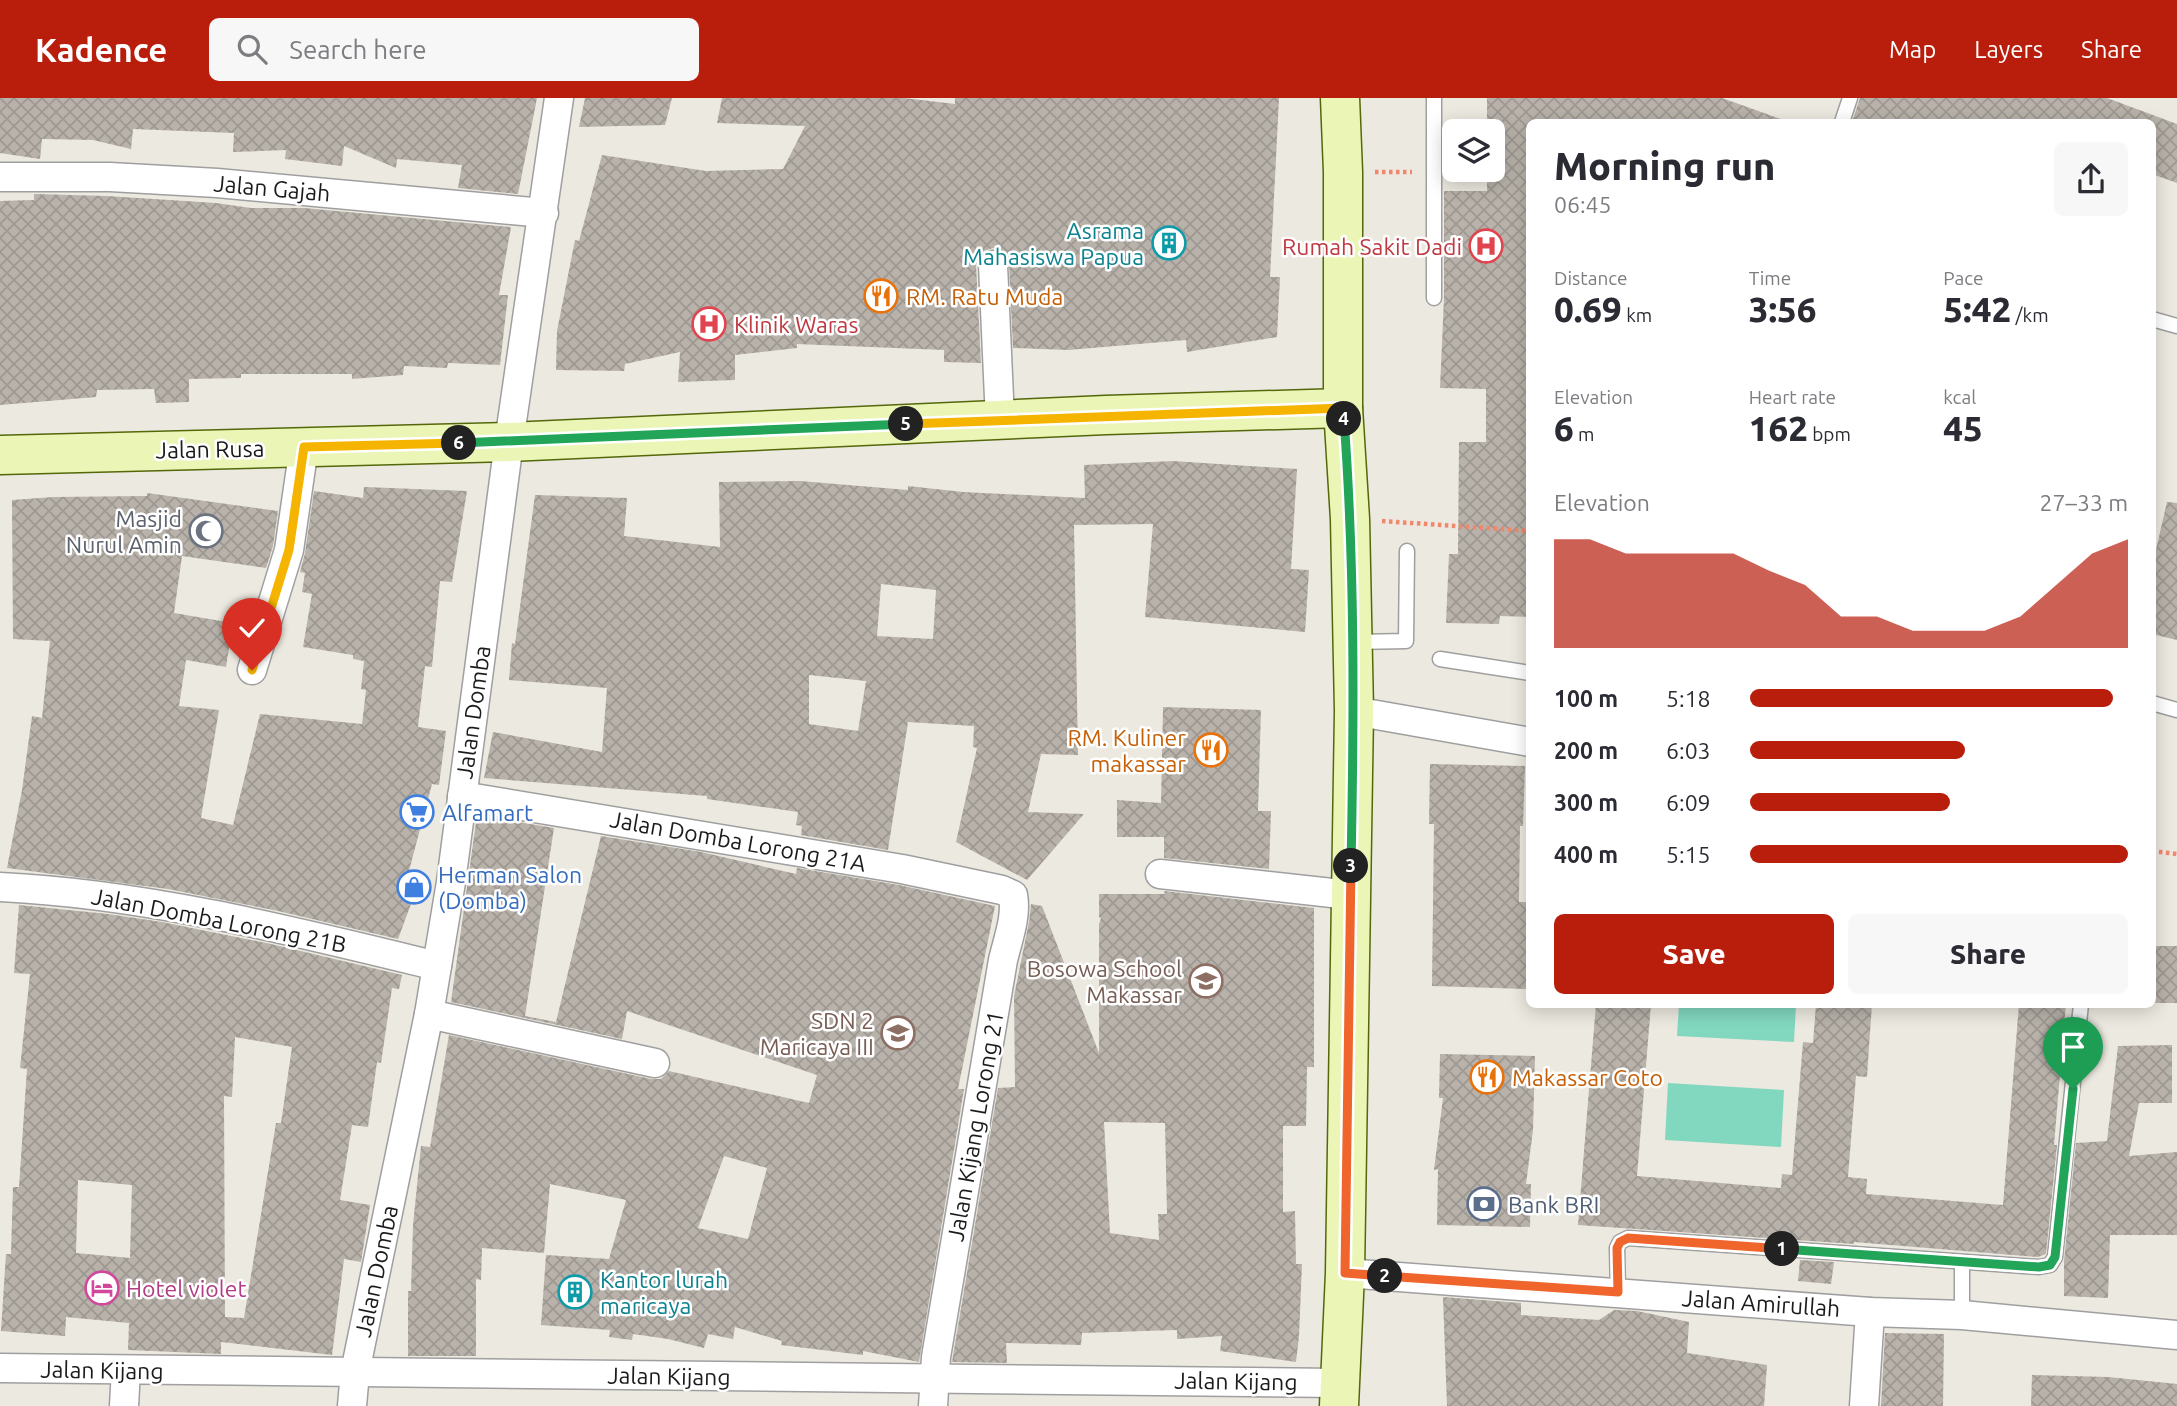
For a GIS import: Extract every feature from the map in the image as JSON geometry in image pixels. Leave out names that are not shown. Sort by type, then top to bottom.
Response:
[{"type":"main road","points":[[1339,1395],[1345,1273],[1354,711],[1350,519],[1343,408],[1343,172],[1340,98]]},
{"type":"main road","name":"Jalan Rusa","points":[[0,455],[509,442],[1343,408]]},
{"type":"street","name":"Jalan Domba","points":[[352,1406],[355,1372],[429,1014],[451,882],[509,442],[559,98]]},
{"type":"street","name":"Jalan Gajah","points":[[0,177],[110,177],[217,183],[544,213]]},
{"type":"street","points":[[993,265],[1000,420]]},
{"type":"street","points":[[252,670],[289,550],[304,447]]},
{"type":"street","points":[[1354,711],[1526,741]]},
{"type":"street","name":"Jalan Domba Lorong 21A","points":[[462,796],[889,867],[1002,890],[1013,895]]},
{"type":"street","points":[[1160,873],[1350,895]]},
{"type":"street","name":"Jalan Domba Lorong 21B","points":[[0,887],[46,889],[154,905],[296,932],[437,966]]},
{"type":"street","name":"Jalan Kijang Lorong 21","points":[[934,1381],[1003,960],[1013,920],[1013,895]]},
{"type":"street","points":[[429,1014],[655,1063]]},
{"type":"street","name":"Jalan Amirullah","points":[[1345,1273],[1870,1312],[1962,1315],[2177,1335]]},
{"type":"street","points":[[1864,1406],[1870,1312]]},
{"type":"street","name":"Jalan Kijang","points":[[0,1368],[934,1381],[1339,1395]]},
{"type":"street","points":[[124,1406],[126,1370]]},
{"type":"lane","points":[[1434,98],[1434,298]]},
{"type":"lane","points":[[1843,119],[1850,98]]},
{"type":"lane","points":[[2156,320],[2177,326]]},
{"type":"lane","points":[[1352,642],[1406,640],[1407,551]]},
{"type":"lane","points":[[1440,659],[1526,672]]},
{"type":"lane","points":[[2156,705],[2177,710]]},
{"type":"lane","points":[[1618,1292],[1617,1248],[1620,1242],[1628,1238],[2039,1267],[2050,1265],[2055,1257],[2081,1008]]},
{"type":"lane","points":[[1962,1262],[1962,1315]]},
{"type":"path","points":[[1381,172],[1433,172]]},
{"type":"path","points":[[1350,519],[1526,531]]},
{"type":"path","points":[[2156,851],[2177,853]]},
{"type":"green space","points":[[1679,1008],[1796,1008],[1794,1042],[1677,1036]]},
{"type":"green space","points":[[1668,1083],[1784,1090],[1781,1147],[1665,1140]]},
{"type":"building","points":[[0,98],[537,98],[518,194],[458,188],[462,165],[397,159],[396,168],[344,146],[342,166],[285,159],[286,150],[233,152],[234,133],[133,129],[131,149],[93,140],[42,139],[40,159],[0,153]]},
{"type":"building","points":[[585,98],[672,98],[665,125],[579,127]]},
{"type":"building","points":[[722,98],[904,98],[955,104],[955,98],[1279,98],[1270,277],[1280,277],[1277,337],[1187,352],[1186,340],[1068,350],[1013,348],[1009,264],[1007,256],[993,248],[984,251],[976,265],[981,363],[944,362],[944,350],[797,344],[797,348],[735,355],[735,380],[678,382],[680,352],[625,364],[624,371],[556,370],[557,331],[575,240],[579,241],[602,155],[706,171],[783,169],[805,126],[717,123]]},
{"type":"building","points":[[1487,98],[1722,98],[1781,119],[1526,119],[1526,617],[1500,616],[1499,624],[1446,623],[1449,554],[1458,554],[1459,442],[1486,442],[1486,389],[1440,388],[1444,298],[1444,191],[1487,191],[1487,182],[1505,182],[1505,119],[1487,119]]},
{"type":"building","points":[[1860,98],[2107,98],[2177,124],[2177,183],[2156,175],[2156,119],[1853,119]]},
{"type":"building","points":[[34,194],[216,203],[251,208],[304,208],[511,227],[499,295],[508,295],[500,365],[448,363],[447,368],[404,366],[403,375],[352,379],[352,374],[241,374],[241,378],[189,379],[189,402],[156,403],[154,389],[97,390],[96,397],[0,405],[0,201],[34,200]]},
{"type":"building","points":[[1173,461],[1297,469],[1291,569],[1309,570],[1305,632],[1145,617],[1153,524],[1074,525],[1078,755],[1041,754],[1028,812],[1084,814],[1027,880],[956,842],[977,748],[973,747],[974,726],[908,722],[888,850],[801,835],[802,826],[796,825],[798,812],[707,799],[707,796],[484,778],[493,732],[602,752],[607,688],[509,680],[512,643],[515,644],[535,495],[627,498],[624,536],[720,547],[719,482],[800,481],[908,490],[908,486],[963,492],[1085,498],[1084,465]],"holes":[[[881,584],[936,590],[933,639],[877,636]],[[809,675],[866,681],[858,731],[809,724]]]},
{"type":"building","points":[[364,487],[467,491],[452,582],[440,581],[432,667],[425,666],[418,727],[446,731],[439,785],[432,784],[406,882],[418,885],[398,939],[168,889],[7,868],[22,790],[32,716],[42,718],[50,641],[13,639],[12,500],[147,496],[147,493],[278,511],[273,546],[266,568],[182,556],[174,613],[233,623],[226,667],[186,660],[179,706],[219,710],[201,818],[233,825],[260,714],[362,724],[366,690],[361,689],[364,661],[353,659],[353,655],[303,647],[312,594],[302,592],[305,573],[300,572],[314,491],[363,498]]},
{"type":"building","points":[[2167,502],[2177,503],[2177,640],[2156,635],[2156,550]]},
{"type":"building","points":[[1163,707],[1261,710],[1258,811],[1271,811],[1269,869],[1164,858],[1164,837],[1117,837],[1117,800],[1161,803]]},
{"type":"building","points":[[1430,764],[1525,766],[1523,826],[1520,826],[1519,902],[1526,902],[1526,989],[1432,986],[1434,824],[1429,824]]},
{"type":"building","points":[[477,815],[554,828],[525,1016],[556,1022],[601,836],[701,852],[796,874],[797,868],[899,885],[995,906],[958,1089],[964,1089],[919,1362],[863,1351],[863,1355],[781,1345],[782,1341],[735,1327],[733,1339],[708,1334],[704,1348],[633,1334],[632,1340],[609,1337],[610,1330],[541,1325],[546,1255],[609,1259],[626,1200],[550,1184],[544,1253],[482,1248],[481,1280],[476,1279],[476,1356],[408,1356],[408,1291],[411,1291],[413,1225],[421,1146],[430,1147],[449,1035],[651,1079],[661,1079],[669,1071],[809,1103],[817,1075],[627,1011],[622,1039],[451,1002]],"holes":[[[724,1156],[767,1168],[748,1239],[698,1228]]]},
{"type":"building","points":[[1164,891],[1314,908],[1314,1067],[1307,1067],[1306,1126],[1283,1126],[1283,1212],[1295,1211],[1296,1264],[1302,1264],[1296,1362],[1220,1351],[1222,1336],[1177,1339],[1177,1330],[1082,1333],[1081,1345],[1006,1343],[1007,1363],[952,1362],[998,1088],[1015,1087],[1014,996],[1031,904],[1042,906],[1099,1053],[1099,894],[1165,894]],"holes":[[[1104,1122],[1165,1123],[1167,1214],[1158,1214],[1159,1240],[1110,1233]]]},
{"type":"building","points":[[19,905],[162,922],[402,975],[399,989],[392,988],[381,1063],[377,1062],[368,1127],[352,1125],[340,1200],[370,1205],[361,1262],[344,1259],[332,1355],[221,1342],[221,1354],[128,1350],[129,1323],[66,1317],[65,1336],[1,1331],[6,1254],[11,1254],[13,1187],[19,1187],[27,1069],[20,1068],[30,974],[14,973]],"holes":[[[235,1037],[292,1047],[281,1123],[276,1123],[244,1318],[225,1317],[224,1096],[232,1097]],[[78,1180],[132,1185],[130,1258],[76,1253]]]},
{"type":"building","points":[[2156,946],[2177,946],[2177,1003],[2156,1003]]},
{"type":"building","points":[[1596,1008],[1651,1008],[1637,1176],[1781,1188],[1782,1174],[1792,1175],[1803,1042],[1813,1043],[1816,1008],[1872,1008],[1867,1077],[1856,1076],[1848,1177],[1867,1179],[1866,1194],[2003,1205],[2019,1008],[2066,1008],[2054,1145],[2057,1145],[2046,1254],[2038,1257],[1854,1242],[1578,1225]]},
{"type":"building","points":[[2172,1045],[2172,1103],[2139,1103],[2129,1156],[2177,1152],[2177,1235],[2110,1235],[2108,1298],[2064,1296],[2064,1261],[2076,1143],[2107,1141],[2118,1046]]},
{"type":"building","points":[[1440,1054],[1535,1056],[1533,1130],[1526,1184],[1531,1184],[1530,1227],[1437,1225],[1438,1169],[1434,1170],[1443,1098],[1439,1098]]},
{"type":"building","points":[[1800,1260],[1834,1262],[1831,1284],[1798,1281]]},
{"type":"building","points":[[1443,1297],[1521,1303],[1521,1315],[1599,1320],[1614,1310],[1637,1311],[1689,1322],[1687,1353],[1767,1365],[1764,1406],[1447,1406]]},
{"type":"building","points":[[1885,1333],[1944,1334],[1943,1406],[1881,1406]]},
{"type":"building","points":[[2032,1375],[2108,1377],[2177,1384],[2177,1406],[2031,1406]]},
{"type":"place","name":"Asrama Mahasiswa Papua","points":[[1169,243]]},
{"type":"place","name":"Rumah Sakit Dadi","points":[[1486,246]]},
{"type":"place","name":"RM. Ratu Muda","points":[[881,296]]},
{"type":"place","name":"Klinik Waras","points":[[709,324]]},
{"type":"place","name":"Masjid Nurul Amin","points":[[206,531]]},
{"type":"place","name":"RM. Kuliner makassar","points":[[1211,750]]},
{"type":"place","name":"Alfamart","points":[[417,812]]},
{"type":"place","name":"Herman Salon (Domba)","points":[[414,887]]},
{"type":"place","name":"Bosowa School Makassar","points":[[1206,981]]},
{"type":"place","name":"SDN 2 Maricaya III","points":[[898,1033]]},
{"type":"place","name":"Makassar Coto","points":[[1487,1077]]},
{"type":"place","name":"Bank BRI","points":[[1484,1204]]},
{"type":"place","name":"Hotel violet","points":[[102,1288]]},
{"type":"place","name":"Kantor lurah maricaya","points":[[575,1292]]},
{"type":"route","points":[[252,670],[289,550],[304,447],[509,442],[1106,415],[1343,408],[1350,519],[1354,711],[1345,1273],[1618,1292],[1617,1248],[1620,1242],[1628,1238],[2039,1267],[2050,1265],[2055,1257],[2073,1089]]}]
